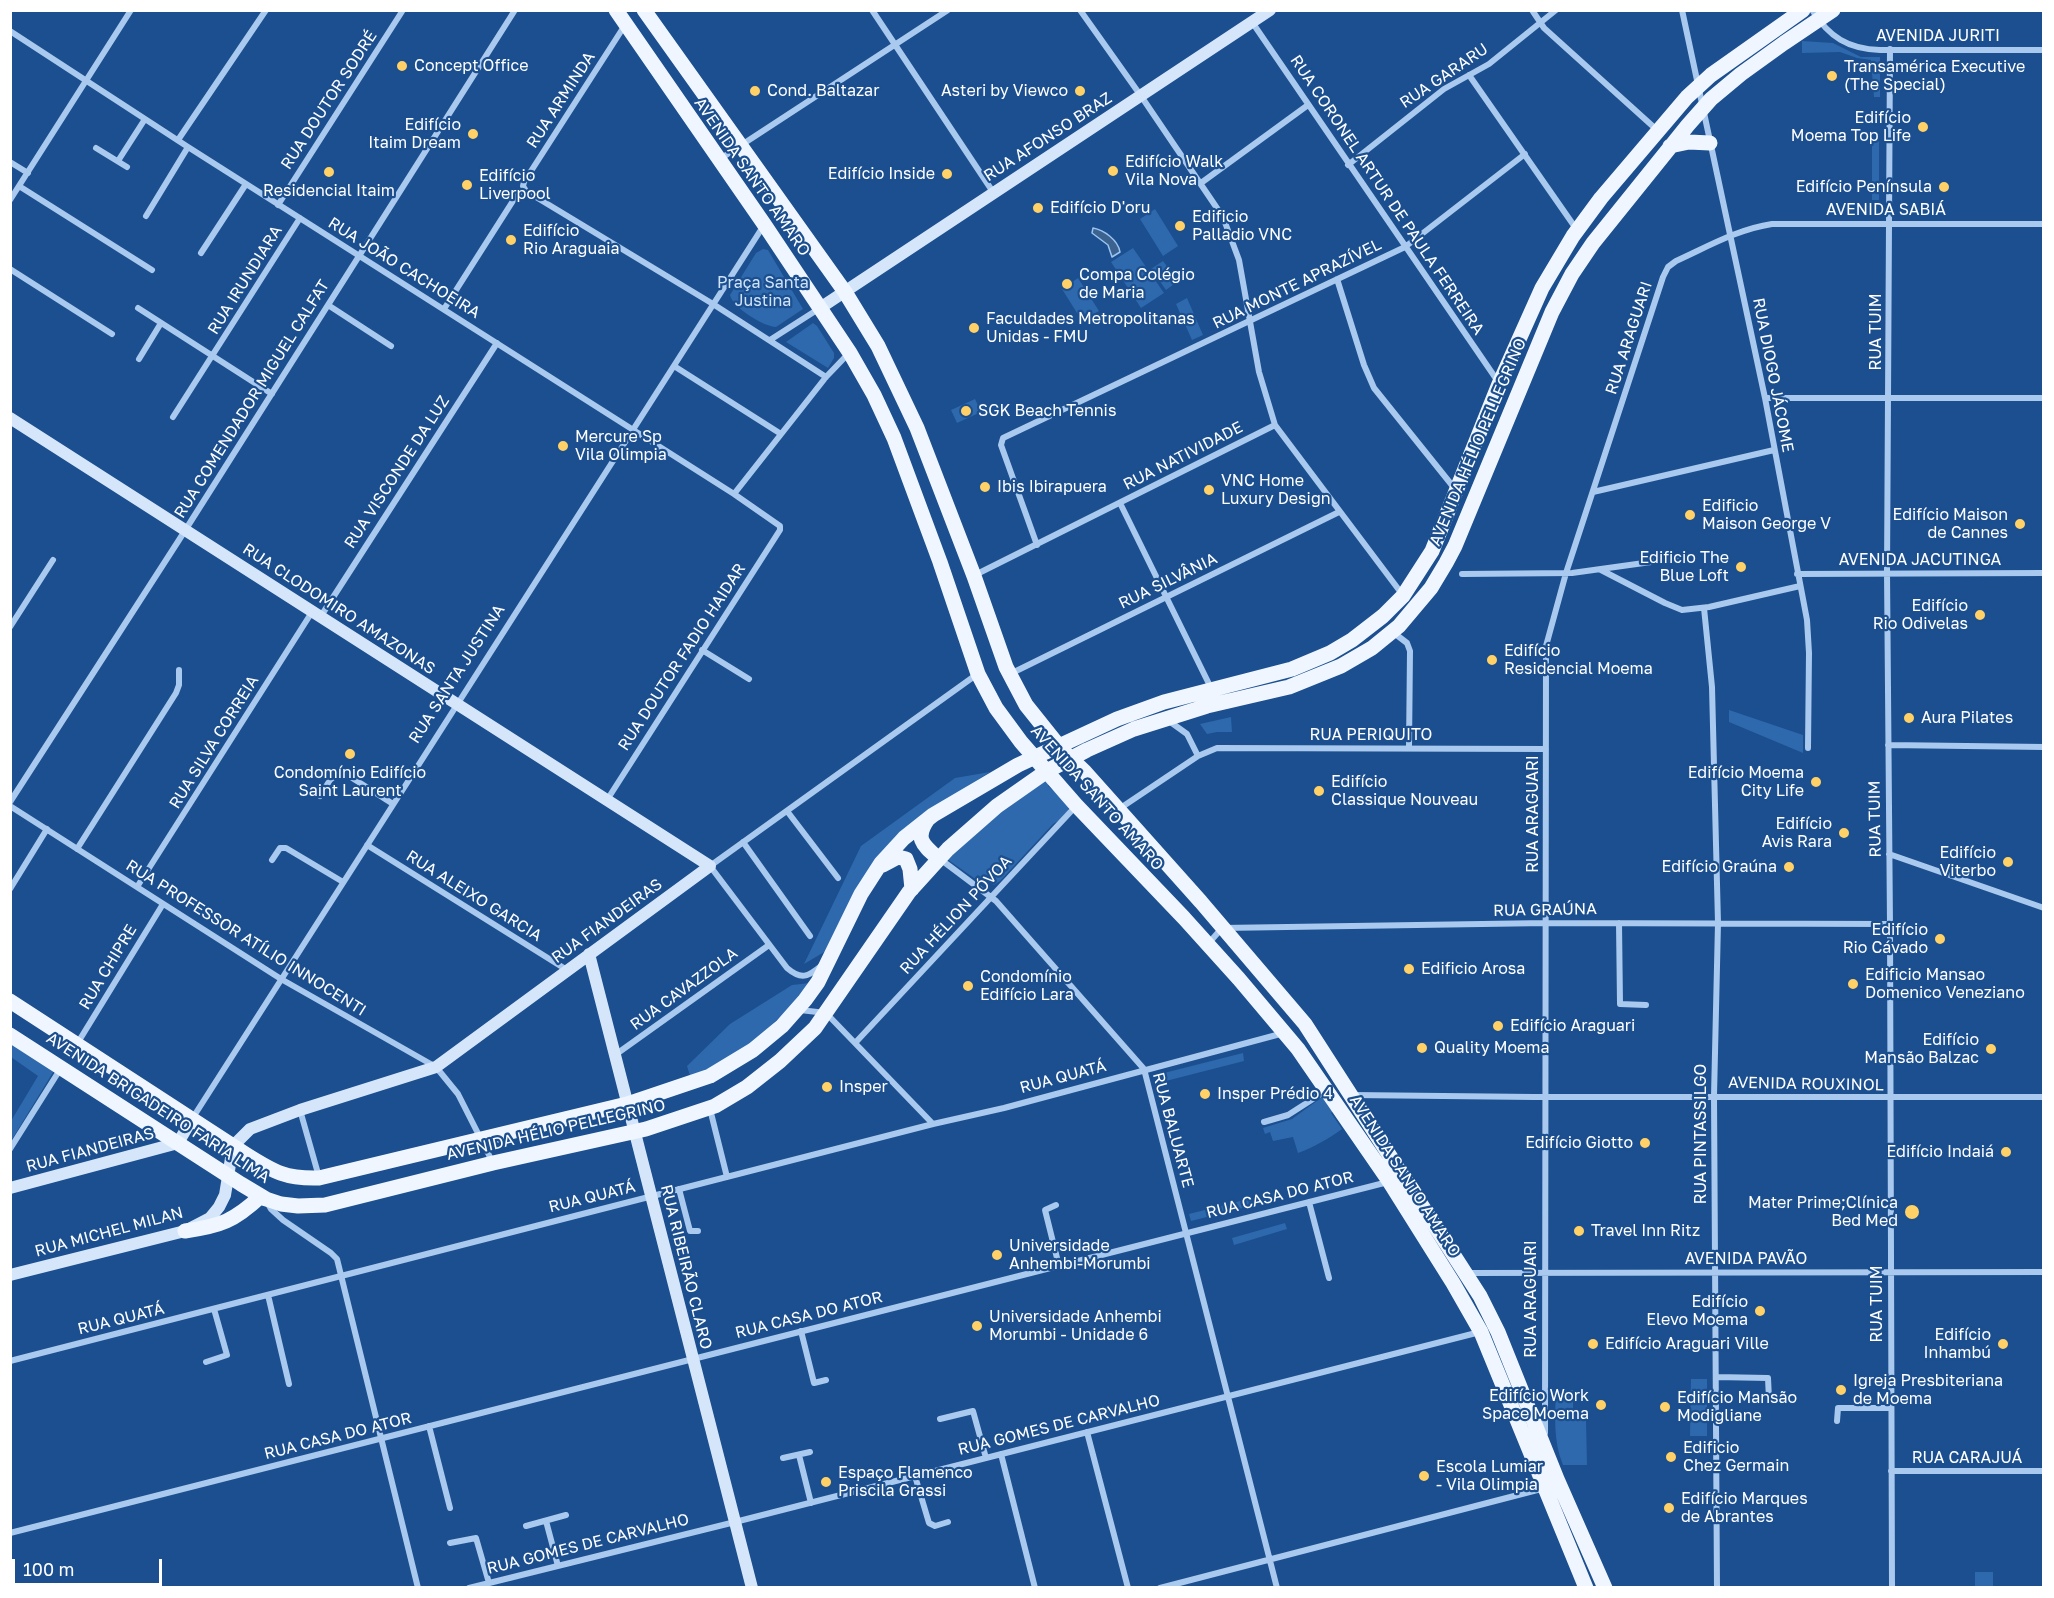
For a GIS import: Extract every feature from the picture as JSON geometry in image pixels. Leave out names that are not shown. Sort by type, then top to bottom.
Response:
[{"type":"main road","name":"AVENIDA SANTO AMARO","points":[[616,10],[764,224],[850,353],[874,394],[894,438],[978,674],[996,708],[1076,805],[1207,945],[1285,1033],[1466,1273],[1498,1332],[1557,1479],[1605,1587]]},
{"type":"main road","name":"AVENIDA SANTO AMARO","points":[[644,10],[845,292],[878,346],[917,428],[1010,674],[1026,705],[1058,746],[1118,809],[1305,1024],[1351,1095],[1481,1332],[1586,1587]]},
{"type":"main road","name":"AVENIDA HÉLIO PELLEGRINO","points":[[319,1178],[627,1104],[710,1076],[753,1050],[782,1026],[796,1010],[818,982],[861,894],[876,871],[904,838],[933,815],[1035,757],[1126,715],[1164,702],[1292,669],[1330,653],[1368,627],[1403,596],[1432,550],[1499,384],[1542,288],[1577,230],[1601,198],[1699,86],[1711,75],[1803,10]]},
{"type":"main road","name":"AVENIDA HÉLIO PELLEGRINO","points":[[325,1205],[493,1162],[635,1132],[710,1108],[747,1087],[780,1062],[815,1028],[912,889],[939,858],[997,806],[1047,771],[1134,729],[1207,706],[1289,687],[1322,675],[1372,648],[1399,626],[1431,588],[1455,546],[1552,312],[1572,274],[1612,218],[1703,108],[1741,74],[1815,15],[1833,10]]},
{"type":"main road","points":[[1670,146],[1689,142],[1710,143]]},
{"type":"main road","points":[[933,815],[922,828],[921,836],[924,845],[939,858]]},
{"type":"main road","points":[[876,871],[894,858],[902,857],[910,865],[912,889]]},
{"type":"main road","name":"AVENIDA BRIGADEIRO FARIA LIMA","points":[[10,1001],[233,1146],[283,1175],[297,1179],[319,1178]]},
{"type":"main road","name":"AVENIDA BRIGADEIRO FARIA LIMA","points":[[10,1035],[264,1197],[290,1206],[325,1205]]},
{"type":"main road","points":[[185,1232],[214,1227],[231,1220],[264,1197]]},
{"type":"street","points":[[10,200],[131,10]]},
{"type":"street","points":[[178,140],[266,10]]},
{"type":"street","name":"RUA DOUTOR SODRÉ","points":[[279,205],[403,10]]},
{"type":"street","name":"RUA COMENDADOR MIGUEL CALFAT","points":[[10,804],[515,10]]},
{"type":"street","points":[[872,10],[993,192]]},
{"type":"street","points":[[719,159],[948,10]]},
{"type":"street","points":[[1080,10],[1223,217],[1239,260],[1259,372],[1275,425],[1403,596]]},
{"type":"street","name":"RUA AFONSO BRAZ","points":[[820,308],[1270,10]]},
{"type":"street","points":[[1532,10],[1539,22],[1658,131]]},
{"type":"street","name":"RUA GARARU","points":[[1348,165],[1444,88],[1489,64],[1556,10]]},
{"type":"street","name":"RUA DIOGO JÁCOME","points":[[1682,10],[1765,398],[1807,620],[1808,748]]},
{"type":"street","name":"AVENIDA JURITI","points":[[1815,15],[1831,34],[1851,45],[1873,50],[2043,50]]},
{"type":"street","name":"RUA CORONEL ARTUR DE PAULA FERREIRA","points":[[1252,22],[1499,384]]},
{"type":"street","name":"RUA ARMINDA","points":[[526,191],[523,186],[524,182],[626,25]]},
{"type":"street","name":"RUA JOÃO CACHOEIRA","points":[[10,31],[188,147],[734,494],[779,525],[781,529]]},
{"type":"street","name":"RUA TUIM","points":[[1890,49],[1887,572],[1892,1587]]},
{"type":"street","points":[[1469,75],[1577,230]]},
{"type":"street","points":[[1201,183],[1308,105]]},
{"type":"street","points":[[118,161],[145,119]]},
{"type":"street","points":[[146,216],[188,147]]},
{"type":"street","points":[[96,148],[127,167]]},
{"type":"street","name":"RUA MONTE APRAZÍVEL","points":[[1037,545],[1001,445],[1003,438],[1405,247],[1525,154]]},
{"type":"street","points":[[10,162],[28,173]]},
{"type":"street","points":[[201,253],[246,184]]},
{"type":"street","points":[[19,186],[153,270]]},
{"type":"street","points":[[444,309],[518,193],[526,191],[713,304],[826,377]]},
{"type":"street","name":"RUA IRUNDIARA","points":[[172,417],[300,218]]},
{"type":"street","name":"RUA SANTA JUSTINA","points":[[178,1143],[764,224]]},
{"type":"street","name":"AVENIDA SABIÁ","points":[[1730,236],[1756,226],[1772,224],[2043,224]]},
{"type":"street","name":"RUA ARAGUARI","points":[[1545,1449],[1546,646],[1566,573],[1665,272],[1676,261],[1730,236]]},
{"type":"street","points":[[10,269],[112,334]]},
{"type":"street","points":[[1337,279],[1374,388],[1456,490]]},
{"type":"street","points":[[328,305],[391,346]]},
{"type":"street","points":[[138,308],[272,393]]},
{"type":"street","points":[[770,340],[820,308]]},
{"type":"street","points":[[139,358],[161,323]]},
{"type":"street","name":"RUA VISCONDE DA LUZ","points":[[317,614],[497,343]]},
{"type":"street","points":[[734,494],[826,377],[850,353]]},
{"type":"street","points":[[674,366],[781,434]]},
{"type":"street","points":[[1765,398],[2043,398]]},
{"type":"street","name":"RUA CLODOMIRO AMAZONAS","points":[[10,418],[710,866],[768,945],[787,968],[799,976],[808,976],[831,958]]},
{"type":"street","name":"RUA NATIVIDADE","points":[[974,576],[1275,425]]},
{"type":"street","points":[[1593,492],[1774,450]]},
{"type":"street","points":[[1120,503],[1212,690]]},
{"type":"street","name":"RUA SILVÂNIA","points":[[1010,674],[1339,512]]},
{"type":"street","name":"RUA DOUTOR FADIO HAIDAR","points":[[606,800],[781,529]]},
{"type":"street","points":[[1462,574],[1566,573],[1687,557]]},
{"type":"street","points":[[10,627],[52,560]]},
{"type":"street","points":[[1601,570],[1677,609],[1704,608],[1800,586]]},
{"type":"street","name":"AVENIDA JACUTINGA","points":[[1797,574],[2043,573]]},
{"type":"street","name":"RUA PINTASSILGO","points":[[1704,608],[1712,687],[1718,923],[1714,1096],[1717,1587]]},
{"type":"street","name":"RUA SILVA CORREIA","points":[[137,887],[317,614]]},
{"type":"street","points":[[1392,632],[1407,643],[1410,651],[1409,748]]},
{"type":"street","points":[[702,650],[749,679]]},
{"type":"street","points":[[77,849],[176,693],[179,686],[179,670]]},
{"type":"street","name":"RUA FIANDEIRAS","points":[[233,1146],[244,1133],[257,1125],[436,1067],[490,1030],[567,970],[743,842],[978,674]]},
{"type":"street","points":[[1166,718],[1187,734],[1198,756]]},
{"type":"street","points":[[1888,745],[2043,747]]},
{"type":"street","name":"RUA PERIQUITO","points":[[1118,809],[1198,756],[1212,749],[1224,747],[1546,749]]},
{"type":"street","points":[[320,796],[330,780],[340,772],[393,804]]},
{"type":"street","name":"RUA PROFESSOR ATÍLIO INNOCENTI","points":[[10,804],[281,979],[436,1067],[458,1094],[493,1162]]},
{"type":"street","name":"RUA HÉLION PÓVOA","points":[[856,1042],[1076,805]]},
{"type":"street","points":[[787,811],[838,878]]},
{"type":"street","points":[[10,889],[47,829]]},
{"type":"street","points":[[743,842],[810,936]]},
{"type":"street","name":"RUA ALEIXO GARCIA","points":[[367,845],[567,970]]},
{"type":"street","points":[[272,860],[280,848],[286,848],[343,882]]},
{"type":"street","points":[[1889,854],[2043,908]]},
{"type":"street","name":"RUA BALUARTE","points":[[939,858],[991,897],[1144,1069],[1277,1587]]},
{"type":"street","name":"RUA CHIPRE","points":[[77,1044],[163,904]]},
{"type":"street","points":[[1620,923],[1620,1004],[1646,1005]]},
{"type":"street","name":"RUA GRAÚNA","points":[[1222,928],[1620,923],[1890,924]]},
{"type":"street","points":[[1207,945],[1222,928]]},
{"type":"street","name":"RUA CAVAZZOLA","points":[[615,1056],[768,945]]},
{"type":"street","name":"RUA RIBEIRÃO CLARO","points":[[589,954],[752,1587]]},
{"type":"street","points":[[796,1010],[826,1013],[933,1124]]},
{"type":"street","name":"RUA QUATÁ","points":[[10,1361],[933,1124],[1004,1108],[1285,1033]]},
{"type":"street","points":[[10,1149],[62,1068]]},
{"type":"street","points":[[1264,1122],[1288,1115],[1328,1090]]},
{"type":"street","name":"AVENIDA ROUXINOL","points":[[1351,1095],[2043,1097]]},
{"type":"street","points":[[710,1108],[727,1177]]},
{"type":"street","points":[[300,1110],[319,1178]]},
{"type":"street","name":"RUA FIANDEIRAS","points":[[10,1188],[178,1143]]},
{"type":"street","name":"RUA MICHEL MILAN","points":[[10,1275],[185,1232],[210,1218],[225,1195],[233,1146]]},
{"type":"street","name":"RUA CASA DO ATOR","points":[[10,1533],[1397,1179]]},
{"type":"street","points":[[679,1189],[690,1231],[698,1231]]},
{"type":"street","points":[[264,1197],[275,1214],[337,1259],[418,1587]]},
{"type":"street","points":[[1309,1202],[1329,1278]]},
{"type":"street","points":[[1056,1205],[1045,1210],[1059,1266]]},
{"type":"street","name":"AVENIDA PAVÃO","points":[[1466,1273],[2043,1272]]},
{"type":"street","points":[[1453,1283],[1466,1273]]},
{"type":"street","points":[[268,1295],[289,1384]]},
{"type":"street","points":[[206,1362],[227,1355],[214,1309]]},
{"type":"street","points":[[801,1331],[814,1383],[826,1380]]},
{"type":"street","name":"RUA GOMES DE CARVALHO","points":[[470,1587],[811,1503],[1481,1332]]},
{"type":"street","points":[[1716,1377],[1768,1378],[1769,1399]]},
{"type":"street","points":[[1837,1422],[1838,1408],[1891,1408]]},
{"type":"street","points":[[940,1419],[973,1410],[986,1458]]},
{"type":"street","points":[[429,1426],[450,1508]]},
{"type":"street","points":[[1088,1432],[1128,1587]]},
{"type":"street","points":[[783,1458],[810,1452]]},
{"type":"street","points":[[1001,1454],[1035,1587]]},
{"type":"street","points":[[799,1455],[811,1503]]},
{"type":"street","name":"RUA CARAJUÁ","points":[[1891,1471],[2043,1471]]},
{"type":"street","points":[[915,1476],[929,1523],[935,1526],[948,1522]]},
{"type":"street","points":[[1160,1587],[1544,1488],[1557,1479]]},
{"type":"street","points":[[526,1526],[566,1515]]},
{"type":"street","points":[[546,1521],[558,1566]]},
{"type":"street","points":[[450,1543],[476,1538],[489,1583]]},
{"type":"green space","points":[[1802,41],[1833,43],[1861,57],[1880,57],[1880,97],[1874,97],[1871,60],[1840,52],[1802,53]]},
{"type":"green space","points":[[1872,137],[1879,137],[1879,200],[1872,200]]},
{"type":"green space","points":[[1155,209],[1178,246],[1163,256],[1140,219]]},
{"type":"green space","points":[[1133,248],[1164,293],[1141,308],[1111,262]]},
{"type":"green space","name":"Praça Santa Justina","points":[[763,249],[768,250],[803,309],[776,327],[749,316],[736,305],[730,295],[756,253]]},
{"type":"green space","points":[[1163,261],[1178,281],[1166,290],[1151,269]]},
{"type":"green space","points":[[1078,278],[1099,311],[1082,321],[1062,289]]},
{"type":"green space","points":[[1187,298],[1203,335],[1192,340],[1176,304]]},
{"type":"green space","points":[[813,323],[834,353],[834,358],[828,368],[786,342]]},
{"type":"green space","name":"SGK Beach Tennis","points":[[975,399],[981,412],[957,423],[951,410]]},
{"type":"green space","points":[[1729,710],[1803,735],[1803,753],[1729,722]]},
{"type":"green space","points":[[1231,717],[1232,732],[1207,734],[1200,724]]},
{"type":"green space","points":[[990,772],[921,815],[826,951],[804,964],[861,846],[955,778]]},
{"type":"green space","points":[[1046,780],[1049,782],[1048,786],[1069,804],[1068,815],[1053,824],[1000,881],[994,885],[988,882],[981,883],[947,859],[1013,801]]},
{"type":"green space","points":[[810,983],[800,997],[747,1049],[691,1079],[687,1066],[730,1024],[792,985]]},
{"type":"green space","points":[[11,1041],[55,1069],[11,1141],[11,1121],[38,1076],[11,1057]]},
{"type":"green space","points":[[1243,1053],[1244,1061],[1158,1083],[1156,1075]]},
{"type":"green space","points":[[1325,1095],[1335,1109],[1331,1113],[1342,1129],[1298,1153],[1293,1137],[1273,1141],[1270,1132],[1265,1134],[1263,1128],[1292,1119]]},
{"type":"green space","points":[[1276,1192],[1278,1199],[1191,1221],[1189,1214]]},
{"type":"green space","points":[[1285,1223],[1287,1229],[1234,1245],[1232,1238]]},
{"type":"green space","points":[[1691,1379],[1707,1379],[1707,1436],[1690,1436]]},
{"type":"green space","points":[[1556,1390],[1573,1390],[1573,1420],[1586,1420],[1587,1465],[1563,1465],[1556,1437]]},
{"type":"green space","points":[[1975,1572],[1993,1572],[1993,1587],[1975,1587]]},
{"type":"shaded area","points":[[1093,228],[1110,236],[1120,252],[1112,257],[1108,245],[1092,233]]},
{"type":"place","name":"Concept Office","points":[[402,66]]},
{"type":"place","name":"Transamérica Executive (The Special)","points":[[1832,76]]},
{"type":"place","name":"Cond. Baltazar","points":[[755,91]]},
{"type":"place","name":"Asteri by Viewco","points":[[1080,91]]},
{"type":"place","name":"Edifício Moema Top Life","points":[[1923,127]]},
{"type":"place","name":"Edifício Itaim Dream","points":[[473,134]]},
{"type":"place","name":"Edifício Walk Vila Nova","points":[[1113,171]]},
{"type":"place","name":"Residencial Itaim","points":[[329,172]]},
{"type":"place","name":"Edifício Inside","points":[[947,174]]},
{"type":"place","name":"Edifício Liverpool","points":[[467,185]]},
{"type":"place","name":"Edifício Península","points":[[1944,187]]},
{"type":"place","name":"Edifício D'oru","points":[[1038,208]]},
{"type":"place","name":"Edificio Palladio VNC","points":[[1180,226]]},
{"type":"place","name":"Edifício Rio Araguaia","points":[[511,240]]},
{"type":"place","name":"Compa Colégio de Maria","points":[[1067,284]]},
{"type":"place","name":"Faculdades Metropolitanas Unidas - FMU","points":[[974,328]]},
{"type":"place","name":"SGK Beach Tennis","points":[[966,411]]},
{"type":"place","name":"Mercure Sp Vila Olimpia","points":[[563,446]]},
{"type":"place","name":"Ibis Ibirapuera","points":[[985,487]]},
{"type":"place","name":"VNC Home Luxury Design","points":[[1209,490]]},
{"type":"place","name":"Edificio Maison George V","points":[[1690,515]]},
{"type":"place","name":"Edifício Maison de Cannes","points":[[2020,524]]},
{"type":"place","name":"Edificio The Blue Loft","points":[[1741,567]]},
{"type":"place","name":"Edifício Rio Odivelas","points":[[1980,615]]},
{"type":"place","name":"Edifício Residencial Moema","points":[[1492,660]]},
{"type":"place","name":"Aura Pilates","points":[[1909,718]]},
{"type":"place","name":"Condomínio Edifício Saint Laurent","points":[[350,754]]},
{"type":"place","name":"Edifício Moema City Life","points":[[1816,782]]},
{"type":"place","name":"Edifício Classique Nouveau","points":[[1319,791]]},
{"type":"place","name":"Edifício Avis Rara","points":[[1844,833]]},
{"type":"place","name":"Edifício Viterbo","points":[[2008,862]]},
{"type":"place","name":"Edifício Graúna","points":[[1789,867]]},
{"type":"place","name":"Edifício Rio Cávado","points":[[1940,939]]},
{"type":"place","name":"Edificio Arosa","points":[[1409,969]]},
{"type":"place","name":"Edificio Mansao Domenico Veneziano","points":[[1853,984]]},
{"type":"place","name":"Condomínio Edifício Lara","points":[[968,986]]},
{"type":"place","name":"Edifício Araguari","points":[[1498,1026]]},
{"type":"place","name":"Quality Moema","points":[[1422,1048]]},
{"type":"place","name":"Edifício Mansão Balzac","points":[[1991,1049]]},
{"type":"place","name":"Insper","points":[[827,1087]]},
{"type":"place","name":"Insper Prédio 4","points":[[1205,1094]]},
{"type":"place","name":"Edifício Giotto","points":[[1645,1143]]},
{"type":"place","name":"Edifício Indaiá","points":[[2006,1152]]},
{"type":"place","name":"Mater Prime;Clínica Bed Med","points":[[1912,1212]]},
{"type":"place","name":"Travel Inn Ritz","points":[[1579,1231]]},
{"type":"place","name":"Universidade Anhembi-Morumbi","points":[[997,1255]]},
{"type":"place","name":"Edifício Elevo Moema","points":[[1760,1311]]},
{"type":"place","name":"Universidade Anhembi Morumbi - Unidade 6","points":[[977,1326]]},
{"type":"place","name":"Edifício Araguari Ville","points":[[1593,1344]]},
{"type":"place","name":"Edifício Inhambú","points":[[2003,1344]]},
{"type":"place","name":"Igreja Presbiteriana de Moema","points":[[1841,1390]]},
{"type":"place","name":"Edifício Work Space Moema","points":[[1601,1405]]},
{"type":"place","name":"Edifício Mansão Modigliane","points":[[1665,1407]]},
{"type":"place","name":"Edificio Chez Germain","points":[[1671,1457]]},
{"type":"place","name":"Escola Lumiar - Vila Olimpia","points":[[1424,1476]]},
{"type":"place","name":"Espaço Flamenco Priscila Grassi","points":[[826,1482]]},
{"type":"place","name":"Edifício Marques de Abrantes","points":[[1669,1508]]}]
